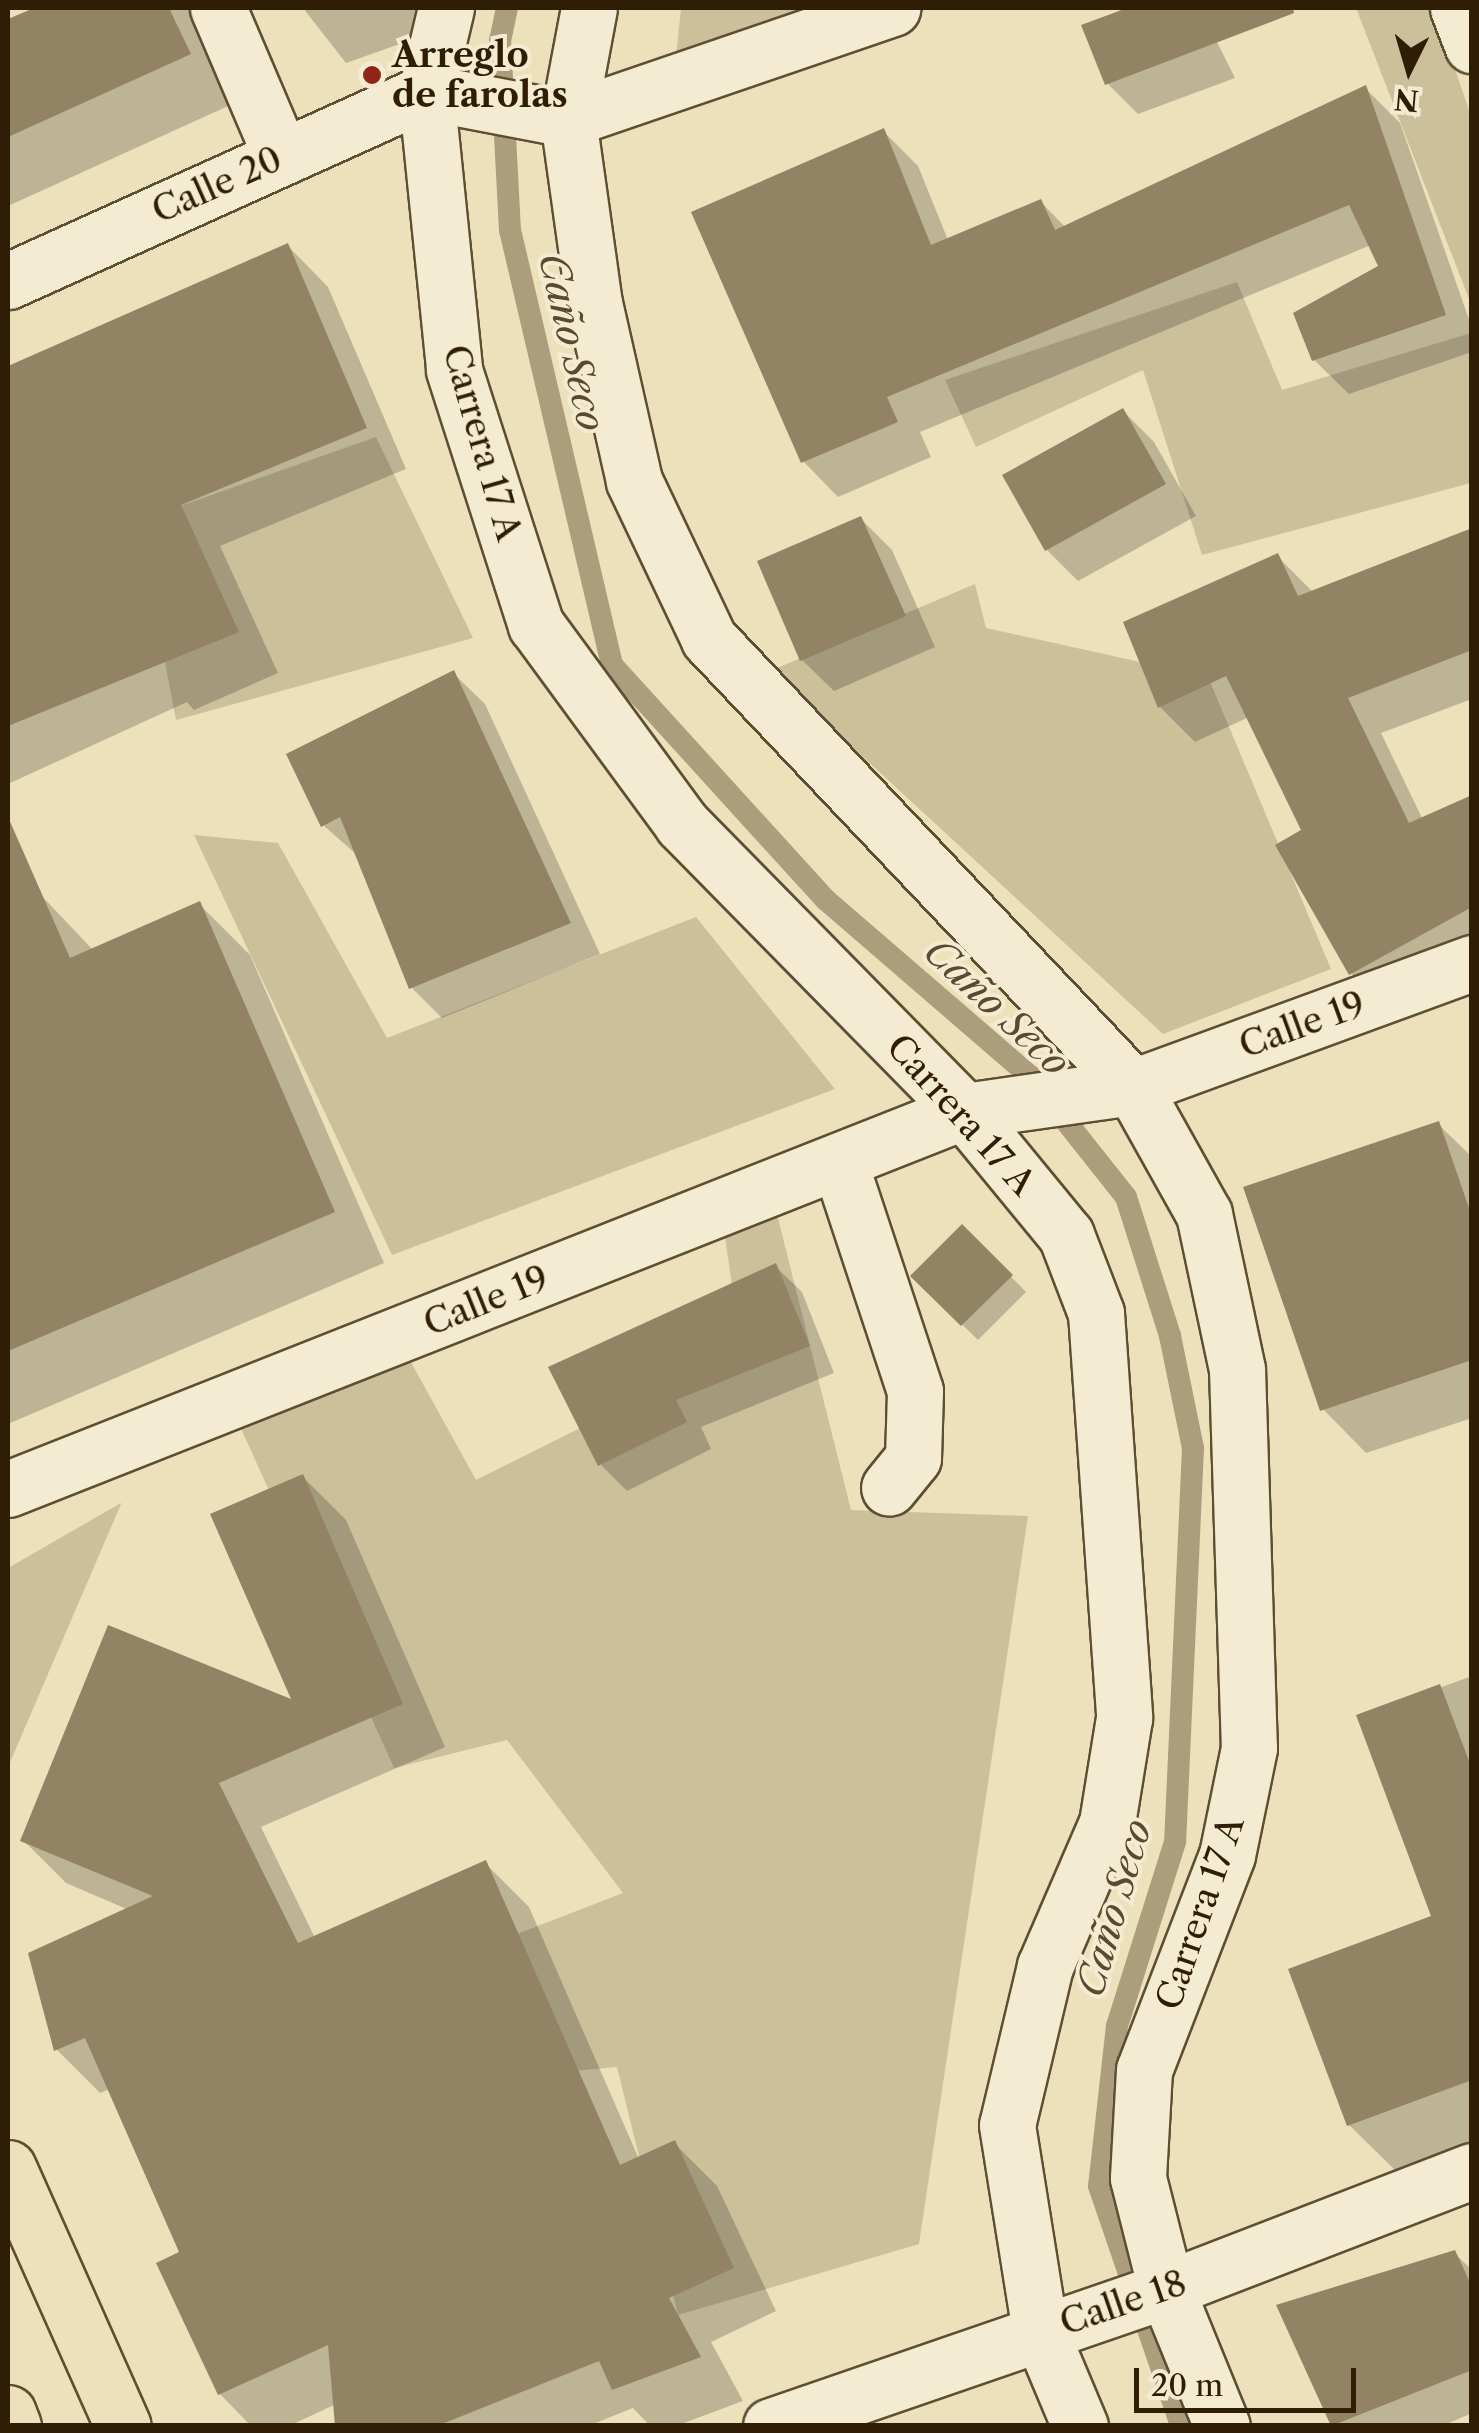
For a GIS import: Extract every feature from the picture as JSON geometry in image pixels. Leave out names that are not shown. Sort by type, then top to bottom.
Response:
[{"type":"main road","points":[[8,2168],[123,2426]]},
{"type":"main road","points":[[8,2413],[13,2426]]},
{"type":"street","points":[[218,8],[281,156]]},
{"type":"street","name":"Carrera 17 A","points":[[446,8],[444,95],[454,370],[536,626],[682,824],[982,1108],[1066,1235],[1096,1313],[1124,1718],[1107,1823],[1045,1966],[1006,2124],[1051,2328],[1080,2426]]},
{"type":"street","name":"Carrera 17 A","points":[[590,8],[554,116],[634,481],[709,640],[1114,1091],[1204,1214],[1237,1369],[1248,1728],[1227,1855],[1144,2070],[1138,2178],[1156,2293],[1222,2426]]},
{"type":"street","points":[[444,95],[554,116],[893,8]]},
{"type":"street","points":[[1458,8],[1472,45]]},
{"type":"street","name":"Calle 20","points":[[8,281],[281,156],[444,95]]},
{"type":"street","name":"Calle 19","points":[[8,1490],[982,1108],[1114,1091],[1472,963]]},
{"type":"street","points":[[840,1161],[915,1391],[912,1458],[889,1488]]},
{"type":"street","name":"Calle 18","points":[[771,2426],[1156,2293],[1472,2171]]},
{"type":"shaded area","points":[[681,8],[811,8],[676,57]]},
{"type":"shaded area","points":[[1356,8],[1434,8],[1471,116],[1471,304]]},
{"type":"shaded area","points":[[1237,282],[1282,390],[1471,333],[1471,483],[1202,555],[1143,370],[976,447],[945,380]]},
{"type":"shaded area","points":[[376,437],[473,638],[176,720],[138,521]]},
{"type":"shaded area","points":[[975,584],[986,628],[1208,677],[1331,969],[1163,1034],[770,671]]},
{"type":"shaded area","points":[[194,835],[278,843],[387,1038],[696,917],[835,1089],[392,1255]]},
{"type":"shaded area","points":[[777,1214],[851,1510],[1028,1516],[919,2244],[678,2315],[617,2067],[539,2074],[481,1948],[623,1893],[507,1740],[394,1768],[239,1424],[401,1344],[476,1480],[741,1348],[724,1230]]},
{"type":"shaded area","points":[[121,1504],[8,1767],[8,1568]]},
{"type":"building","points":[[34,8],[169,8],[191,54],[8,137],[8,19]]},
{"type":"building","points":[[1127,8],[1293,8],[1294,13],[1105,85],[1081,25]]},
{"type":"building","points":[[1366,85],[1446,315],[1312,361],[1293,313],[1378,266],[1349,205],[887,397],[898,422],[801,463],[691,212],[884,128],[931,245],[1041,199],[1055,230]]},
{"type":"building","points":[[288,243],[367,428],[181,505],[239,632],[8,726],[8,366]]},
{"type":"building","points":[[1123,408],[1166,484],[1045,551],[1002,475]]},
{"type":"building","points":[[861,516],[906,616],[800,661],[757,561]]},
{"type":"building","points":[[1472,528],[1472,650],[1348,698],[1409,823],[1472,795],[1472,907],[1349,975],[1275,845],[1301,830],[1226,676],[1158,708],[1123,622],[1278,553],[1298,596]]},
{"type":"building","points":[[454,670],[571,923],[409,989],[340,817],[321,827],[286,754]]},
{"type":"building","points":[[8,817],[70,958],[200,901],[335,1212],[8,1351]]},
{"type":"building","points":[[1439,1121],[1472,1217],[1472,1360],[1320,1411],[1243,1187]]},
{"type":"building","points":[[962,1224],[1013,1275],[961,1326],[910,1276]]},
{"type":"building","points":[[776,1263],[810,1346],[676,1400],[687,1422],[598,1466],[548,1367]]},
{"type":"building","points":[[303,1474],[403,1704],[219,1783],[298,1943],[486,1860],[620,2165],[675,2140],[734,2268],[669,2298],[701,2357],[612,2390],[599,2361],[437,2426],[335,2426],[328,2345],[218,2395],[156,2263],[179,2252],[85,2038],[54,2051],[28,1953],[153,1896],[20,1841],[108,1625],[291,1699],[210,1514]]},
{"type":"building","points":[[1440,1684],[1472,1769],[1472,2080],[1347,2126],[1288,1969],[1431,1916],[1356,1715]]},
{"type":"building","points":[[1455,2250],[1472,2287],[1472,2370],[1331,2426],[1276,2305]]},
{"type":"waterway","name":"Caño Seco","points":[[507,8],[500,40],[510,230],[612,665],[826,900],[1030,1076],[1126,1197],[1170,1336],[1193,1448],[1175,1842],[1117,2026],[1099,2186],[1181,2426]]},
{"type":"place","name":"Arreglo de farolas","points":[[372,75]]}]
